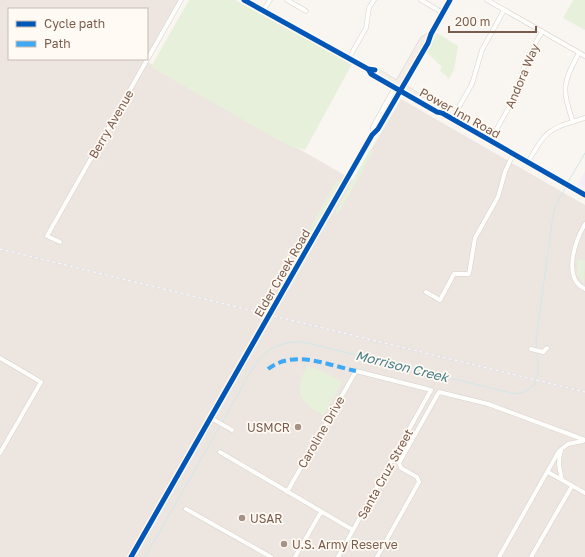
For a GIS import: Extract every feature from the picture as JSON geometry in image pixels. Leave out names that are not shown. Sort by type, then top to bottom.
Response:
[{"type":"main road","name":"Power Inn Road","points":[[244,0],[368,69],[374,69],[437,112],[442,113],[585,195]]},
{"type":"main road","name":"Elder Creek Road","points":[[399,87],[428,43],[430,34],[450,0]]},
{"type":"street","name":"Berry Avenue","points":[[148,58],[181,0]]},
{"type":"street","points":[[263,11],[270,0]]},
{"type":"street","points":[[287,0],[306,11]]},
{"type":"street","points":[[349,58],[366,28],[370,8],[374,0]]},
{"type":"street","points":[[421,0],[443,12]]},
{"type":"street","points":[[487,0],[585,56]]},
{"type":"street","points":[[452,119],[472,84],[482,50],[504,10]]},
{"type":"street","name":"Andora Way","points":[[490,141],[513,100],[526,61],[542,31]]},
{"type":"street","points":[[573,122],[565,96],[565,85],[568,72],[579,53]]},
{"type":"street","name":"Berry Avenue","points":[[60,242],[47,236],[147,60]]},
{"type":"street","name":"Elder Creek Road","points":[[131,557],[372,135],[378,129],[399,87]]},
{"type":"street","points":[[528,162],[547,133],[555,128],[585,118]]},
{"type":"street","points":[[426,292],[440,300],[454,274],[468,274],[475,238],[498,197],[504,172],[513,154]]},
{"type":"street","points":[[585,224],[576,245],[573,273],[576,283],[585,289]]},
{"type":"street","points":[[531,349],[543,352],[547,348]]},
{"type":"street","points":[[0,358],[41,382],[0,453]]},
{"type":"street","name":"Caroline Drive","points":[[287,492],[356,371],[431,390]]},
{"type":"street","name":"Santa Cruz Street","points":[[338,557],[431,390]]},
{"type":"street","points":[[377,557],[419,482],[417,477],[401,468],[399,463],[439,392],[488,404],[585,441]]},
{"type":"street","points":[[211,418],[232,430]]},
{"type":"street","points":[[499,557],[557,454],[563,448],[575,441],[585,441]]},
{"type":"street","points":[[562,480],[559,456],[563,448]]},
{"type":"street","points":[[220,452],[353,530]]},
{"type":"street","points":[[548,472],[585,493]]},
{"type":"street","points":[[531,557],[572,486]]},
{"type":"street","points":[[186,509],[264,555],[271,557]]},
{"type":"street","points":[[295,557],[321,512]]},
{"type":"shaded area","points":[[0,0],[180,0],[148,57],[148,8],[8,8],[8,60],[147,60],[353,180],[401,99],[585,205],[585,557],[0,557]]},
{"type":"shaded area","points":[[585,171],[585,189],[577,185]]},
{"type":"green space","points":[[189,0],[235,0],[352,64],[305,150],[297,147],[296,149],[280,141],[151,67]]},
{"type":"green space","points":[[573,0],[585,0],[585,30],[563,18]]},
{"type":"green space","points":[[437,33],[458,46],[454,70],[448,80],[447,76],[440,71],[442,67],[426,52]]},
{"type":"green space","points":[[370,150],[373,152],[338,214],[335,212]]},
{"type":"green space","points":[[337,180],[340,182],[307,241],[304,239]]},
{"type":"green space","points":[[578,259],[585,260],[584,284],[577,274]]},
{"type":"green space","points":[[307,366],[321,370],[342,382],[323,415],[308,405],[301,395],[300,383]]},
{"type":"waterway","name":"Morrison Creek","points":[[568,182],[585,153]]},
{"type":"waterway","name":"Morrison Creek","points":[[537,350],[536,341],[553,215],[555,207],[566,187]]},
{"type":"waterway","name":"Morrison Creek","points":[[222,423],[248,375],[259,359],[273,348],[281,344],[303,342],[515,394],[530,389],[534,385],[538,374],[537,353]]},
{"type":"waterway","name":"Morrison Creek","points":[[145,557],[220,426]]},
{"type":"railway","points":[[0,249],[585,392]]},
{"type":"marked path","points":[[268,369],[278,363],[300,359],[322,362],[356,371]]},
{"type":"cycle path","points":[[244,0],[368,69],[375,70]]},
{"type":"cycle path","points":[[131,557],[372,135],[378,129],[428,43],[431,34],[450,0]]},
{"type":"cycle path","points":[[368,69],[371,74],[585,195]]},
{"type":"place","name":"USMCR","points":[[298,427]]},
{"type":"place","name":"USAR","points":[[242,518]]},
{"type":"place","name":"U.S. Army Reserve","points":[[284,544]]}]
